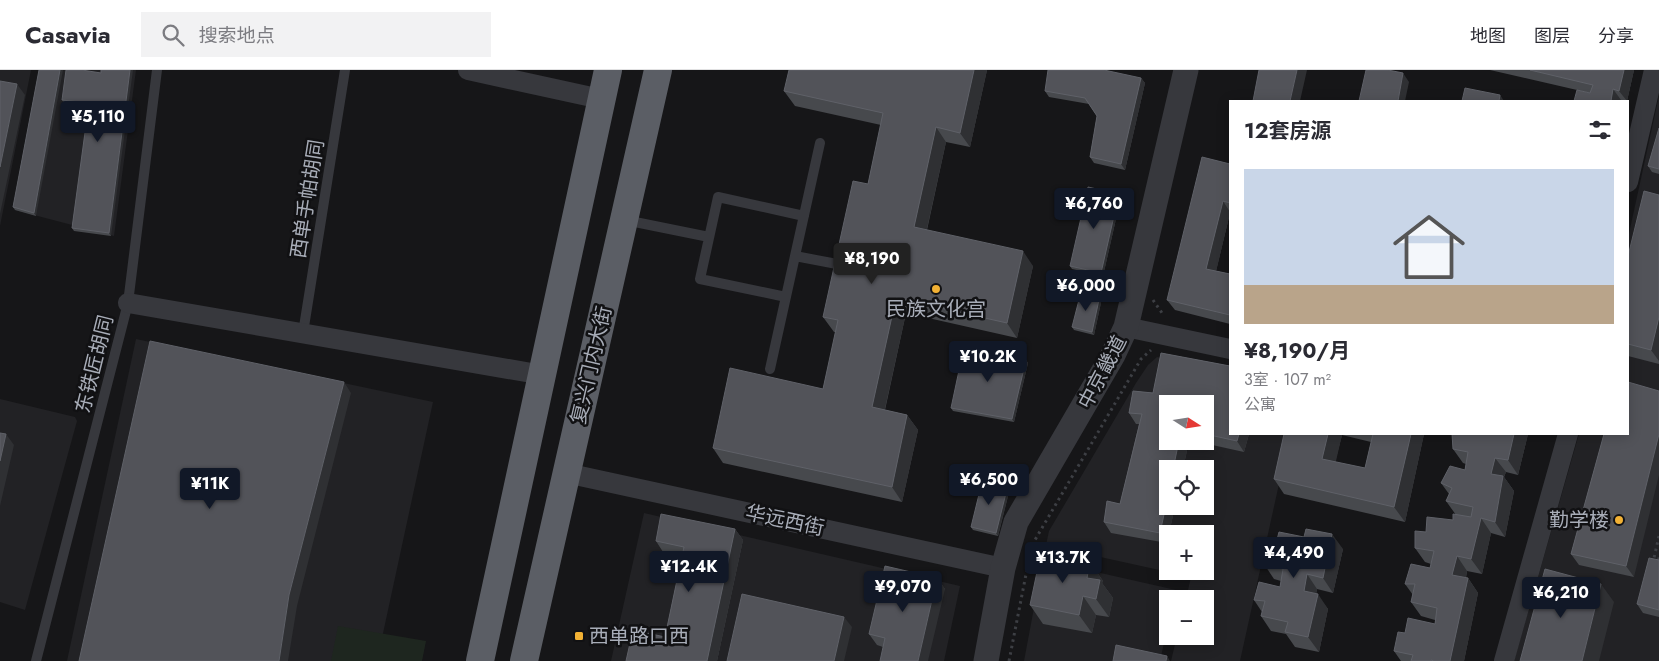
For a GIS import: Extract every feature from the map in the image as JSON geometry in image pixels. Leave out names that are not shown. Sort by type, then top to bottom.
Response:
[{"type":"highway","points":[[480,661],[608,70]]},
{"type":"highway","name":"复兴门内大街","points":[[524,661],[658,70]]},
{"type":"street","points":[[468,70],[601,99]]},
{"type":"street","name":"中京畿道","points":[[986,661],[1003,568],[1016,522],[1113,355],[1126,326],[1186,70]]},
{"type":"street","points":[[1629,178],[1654,70]]},
{"type":"street","points":[[128,303],[543,376]]},
{"type":"street","points":[[1126,326],[1229,349]]},
{"type":"street","points":[[1504,661],[1568,435]]},
{"type":"street","name":"华远西街","points":[[566,473],[1003,568]]},
{"type":"lane","name":"东铁匠胡同","points":[[36,661],[128,303],[157,70]]},
{"type":"lane","name":"西单手帕胡同","points":[[303,333],[345,70]]},
{"type":"lane","points":[[770,369],[820,143]]},
{"type":"lane","points":[[786,297],[700,279],[709,237],[718,197],[804,216]]},
{"type":"lane","points":[[624,220],[709,237]]},
{"type":"lane","points":[[795,256],[837,264]]},
{"type":"path","points":[[1152,299],[1162,313]]},
{"type":"path","points":[[1009,661],[1032,546],[1141,359],[1155,347]]},
{"type":"path","points":[[1659,536],[1654,558],[1659,559]]},
{"type":"shaded area","points":[[0,70],[31,70],[0,226]]},
{"type":"shaded area","points":[[42,70],[136,70],[114,236],[15,210]]},
{"type":"shaded area","points":[[1659,96],[1659,661],[1514,661],[1579,435],[1629,435],[1629,233]]},
{"type":"shaded area","points":[[136,339],[433,402],[377,661],[67,661]]},
{"type":"shaded area","points":[[1157,357],[1229,372],[1229,435],[1290,435],[1240,661],[1171,661],[1175,645],[1214,645],[1214,590],[1188,590],[1190,580],[1214,580],[1214,525],[1159,525],[1159,570],[1046,545],[1049,531],[1136,383],[1148,365]]},
{"type":"shaded area","points":[[0,399],[75,417],[77,421],[25,610],[0,602]]},
{"type":"shaded area","points":[[644,513],[960,586],[944,661],[611,661]]},
{"type":"shaded area","points":[[1043,560],[1176,590],[1159,590],[1159,645],[1164,645],[1160,661],[1024,661]]},
{"type":"shaded area","points":[[338,626],[426,641],[422,661],[331,661]]},
{"type":"building","points":[[39,70],[60,70],[34,213],[13,207]]},
{"type":"building","points":[[66,70],[101,73],[101,70],[130,70],[109,233],[72,228],[89,103],[62,100]]},
{"type":"building","name":"民族文化宫","points":[[789,70],[974,70],[960,133],[936,127],[914,227],[1023,251],[1007,323],[896,298],[872,407],[907,415],[892,487],[713,448],[730,368],[823,389],[838,320],[823,317],[853,181],[868,184],[883,113],[784,91]]},
{"type":"building","points":[[1048,70],[1104,70],[1141,78],[1121,164],[1090,157],[1097,116],[1085,98],[1045,91]]},
{"type":"building","points":[[1259,70],[1297,70],[1290,100],[1253,100]]},
{"type":"building","points":[[1366,70],[1388,70],[1403,73],[1398,100],[1359,100]]},
{"type":"building","points":[[1530,70],[1624,70],[1619,91],[1613,89],[1611,100],[1574,100],[1577,90],[1590,93],[1593,85]]},
{"type":"building","points":[[0,81],[17,84],[0,167]]},
{"type":"building","points":[[1465,88],[1500,95],[1499,100],[1462,100]]},
{"type":"building","points":[[1659,128],[1659,169],[1648,166]]},
{"type":"building","points":[[1202,157],[1229,164],[1229,203],[1223,201],[1206,269],[1229,274],[1229,315],[1167,300]]},
{"type":"building","points":[[1088,187],[1119,194],[1101,273],[1070,266]]},
{"type":"building","points":[[1644,191],[1659,195],[1659,317],[1651,350],[1629,344],[1629,252]]},
{"type":"building","points":[[1081,292],[1100,295],[1092,332],[1072,327]]},
{"type":"building","points":[[150,341],[344,382],[289,595],[279,661],[79,661]]},
{"type":"building","points":[[964,347],[1026,360],[1012,419],[951,408]]},
{"type":"building","points":[[1161,353],[1229,366],[1229,435],[1239,435],[1237,441],[1214,436],[1214,395],[1159,395],[1159,450],[1177,450],[1175,460],[1159,460],[1159,515],[1164,515],[1162,525],[1159,525],[1159,533],[1104,522],[1107,501],[1120,504],[1142,414],[1129,413],[1133,391],[1153,393]]},
{"type":"building","name":"勤学楼","points":[[1629,382],[1659,391],[1659,434],[1626,566],[1571,554],[1604,435],[1629,435]]},
{"type":"building","points":[[0,433],[6,434],[0,461]]},
{"type":"building","points":[[1284,435],[1328,435],[1322,459],[1365,468],[1373,435],[1411,435],[1394,507],[1274,479]]},
{"type":"building","points":[[1452,435],[1514,435],[1508,460],[1495,458],[1491,474],[1503,476],[1495,522],[1481,518],[1471,559],[1457,556],[1452,575],[1468,578],[1450,661],[1411,661],[1413,655],[1394,651],[1398,632],[1405,633],[1408,618],[1435,624],[1437,608],[1411,602],[1415,584],[1405,584],[1411,564],[1430,568],[1434,551],[1415,548],[1415,531],[1426,532],[1427,517],[1453,520],[1453,514],[1471,517],[1473,507],[1446,501],[1452,488],[1441,483],[1450,466],[1465,470],[1468,452],[1453,449]]},
{"type":"building","points":[[983,478],[1008,485],[996,533],[971,527]]},
{"type":"building","points":[[661,514],[735,529],[707,661],[626,661],[633,630],[665,637],[684,547],[656,541]]},
{"type":"building","points":[[1306,529],[1332,534],[1323,578],[1307,574],[1304,591],[1318,594],[1308,637],[1285,632],[1288,622],[1261,616],[1265,601],[1254,600],[1259,582],[1280,587],[1283,569],[1264,564],[1264,545],[1275,547],[1279,532],[1304,537]]},
{"type":"building","points":[[1041,553],[1090,562],[1087,578],[1100,580],[1096,599],[1083,596],[1079,615],[1030,605]]},
{"type":"building","points":[[1649,558],[1659,560],[1659,610],[1637,604]]},
{"type":"building","points":[[885,566],[937,578],[918,661],[880,661],[885,638],[869,634]]},
{"type":"building","points":[[1545,569],[1601,584],[1582,661],[1520,661]]},
{"type":"building","points":[[742,594],[844,617],[834,661],[727,661]]},
{"type":"building","points":[[1116,645],[1167,656],[1166,661],[1113,661]]},
{"type":"place","name":"民族文化宫","points":[[936,289]]},
{"type":"place","name":"勤学楼","points":[[1619,520]]},
{"type":"place","name":"西单路口西","points":[[579,636]]}]
